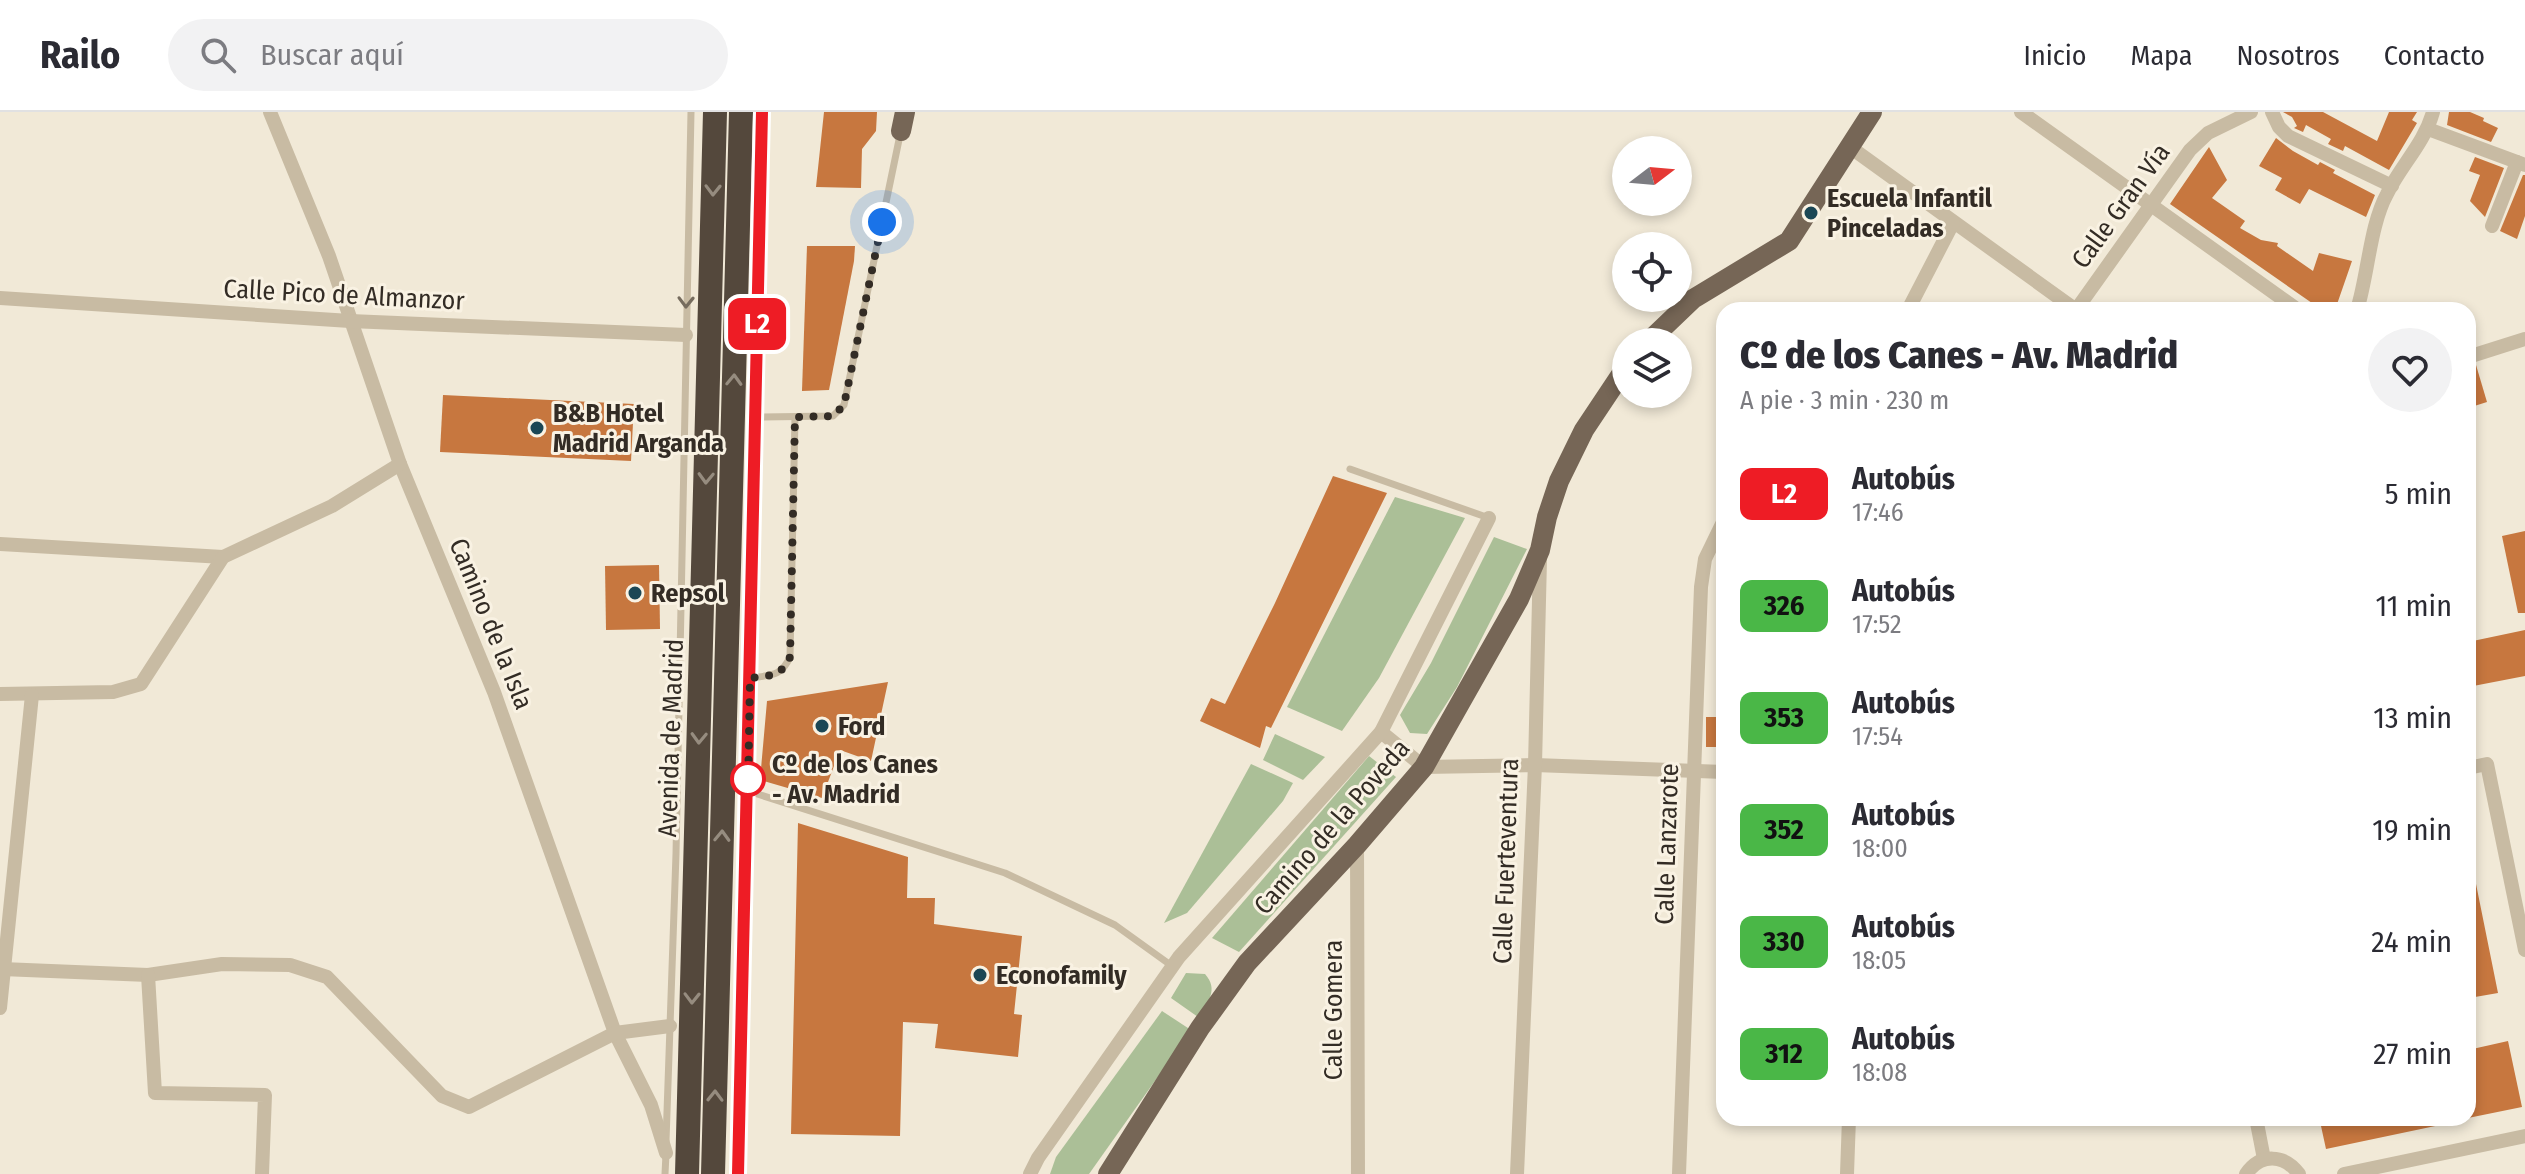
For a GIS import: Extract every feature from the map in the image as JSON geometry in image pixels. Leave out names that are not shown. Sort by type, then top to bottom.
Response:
[{"type":"highway","name":"Avenida de Madrid","points":[[687,1174],[715,112]]},
{"type":"highway","name":"Avenida de Madrid","points":[[713,1174],[741,112]]},
{"type":"main road","points":[[1663,328],[1693,299],[1789,241],[1872,112]]},
{"type":"main road","name":"Camino de la Poveda","points":[[1108,1174],[1200,1028],[1247,963],[1357,845],[1424,767],[1519,599],[1540,550],[1559,481],[1584,430],[1612,388]]},
{"type":"street","name":"Camino de la Isla","points":[[270,112],[329,256],[400,464],[494,692],[615,1033],[651,1105],[666,1153]]},
{"type":"street","points":[[2021,112],[2287,302]]},
{"type":"street","name":"Calle Gran Vía","points":[[2082,302],[2190,150],[2232,115],[2251,112]]},
{"type":"street","points":[[2272,112],[2279,127],[2288,136],[2392,186]]},
{"type":"street","points":[[2359,302],[2380,211],[2428,129],[2433,112]]},
{"type":"street","points":[[2428,129],[2521,164],[2492,226]]},
{"type":"street","points":[[1850,147],[2065,302]]},
{"type":"street","points":[[1912,302],[1953,223]]},
{"type":"street","name":"Calle Pico de Almanzor","points":[[0,298],[350,321],[686,335]]},
{"type":"street","points":[[2476,354],[2525,339]]},
{"type":"street","points":[[0,544],[223,557],[332,506],[400,464]]},
{"type":"street","name":"Camino de la Poveda","points":[[1030,1174],[1038,1158],[1179,957],[1381,732],[1489,518]]},
{"type":"street","name":"Calle Lanzarote","points":[[1679,1174],[1701,587],[1705,559],[1716,536]]},
{"type":"street","name":"Calle Fuerteventura","points":[[1517,1174],[1535,765],[1540,550]]},
{"type":"street","points":[[0,694],[113,692],[141,684],[223,557]]},
{"type":"street","points":[[0,1008],[32,695]]},
{"type":"street","points":[[1381,732],[1424,767],[1535,765],[1716,771]]},
{"type":"street","points":[[2476,766],[2487,764],[2525,950]]},
{"type":"street","name":"Calle Gomera","points":[[1357,845],[1358,1174]]},
{"type":"street","points":[[2,969],[148,975],[222,964],[290,965],[327,977],[442,1096],[469,1107],[615,1033],[670,1026]]},
{"type":"street","points":[[148,975],[155,1093],[265,1095],[262,1174]]},
{"type":"street","points":[[1847,1174],[1849,1126]]},
{"type":"street","points":[[2258,1126],[2264,1159]]},
{"type":"street","points":[[2344,1174],[2525,1136]]},
{"type":"street","points":[[2246,1174],[2264,1159],[2282,1160],[2299,1174]]},
{"type":"lane","points":[[665,1174],[691,112]]},
{"type":"lane","points":[[738,1174],[762,112]]},
{"type":"lane","points":[[755,417],[833,416],[844,405],[903,122]]},
{"type":"lane","points":[[750,678],[775,675],[785,669],[790,657],[795,417]]},
{"type":"lane","points":[[1350,469],[1489,518]]},
{"type":"lane","points":[[748,791],[1005,873],[1115,925],[1173,967]]},
{"type":"green space","points":[[1395,497],[1465,518],[1379,678],[1342,731],[1287,707]]},
{"type":"green space","points":[[1494,537],[1527,549],[1457,687],[1427,734],[1410,733],[1400,715],[1431,663]]},
{"type":"green space","points":[[1275,734],[1325,757],[1303,780],[1263,760]]},
{"type":"green space","points":[[1369,756],[1396,777],[1239,952],[1212,938]]},
{"type":"green space","points":[[1251,764],[1293,783],[1283,801],[1187,913],[1164,923]]},
{"type":"green space","points":[[1186,973],[1205,974],[1211,985],[1210,996],[1198,1017],[1171,998]]},
{"type":"green space","points":[[1162,1011],[1191,1030],[1089,1174],[1050,1174],[1056,1157]]},
{"type":"building","points":[[824,112],[877,112],[876,131],[862,149],[861,188],[816,187]]},
{"type":"building","points":[[2283,112],[2323,112],[2377,141],[2389,112],[2417,112],[2412,120],[2417,123],[2389,170],[2345,146],[2343,151],[2328,144],[2331,139],[2306,125],[2303,132],[2294,128],[2297,126],[2292,117]]},
{"type":"building","points":[[2449,112],[2470,112],[2498,128],[2491,142],[2447,125]]},
{"type":"building","points":[[2276,138],[2293,151],[2318,165],[2320,162],[2335,170],[2333,173],[2375,195],[2366,217],[2309,189],[2300,204],[2275,190],[2282,178],[2259,166]]},
{"type":"building","points":[[2209,147],[2227,180],[2212,198],[2245,221],[2240,228],[2261,240],[2278,243],[2277,246],[2313,271],[2319,253],[2352,261],[2338,302],[2311,302],[2170,204]]},
{"type":"building","points":[[2475,157],[2504,168],[2485,217],[2470,201],[2480,175],[2469,171]]},
{"type":"building","points":[[2523,175],[2525,216],[2517,239],[2500,231]]},
{"type":"building","points":[[807,246],[855,246],[829,390],[802,391]]},
{"type":"building","points":[[2476,365],[2487,402],[2476,405]]},
{"type":"building","name":"B&B Hotel Madrid Arganda","points":[[443,395],[634,404],[631,461],[440,452]]},
{"type":"building","points":[[1333,476],[1387,493],[1271,728],[1266,726],[1260,748],[1200,721],[1211,698],[1225,704]]},
{"type":"building","points":[[2525,531],[2525,613],[2518,613],[2502,536]]},
{"type":"building","points":[[659,565],[660,629],[606,630],[605,566]]},
{"type":"building","points":[[2525,630],[2525,676],[2476,685],[2476,640]]},
{"type":"building","name":"Ford","points":[[888,682],[871,761],[840,750],[822,798],[760,780],[767,701]]},
{"type":"building","points":[[1706,717],[1716,717],[1716,747],[1706,747]]},
{"type":"building","points":[[798,823],[908,857],[907,898],[935,898],[934,924],[1022,936],[1014,1014],[1022,1015],[1018,1057],[935,1048],[938,1024],[903,1022],[900,1136],[791,1134]]},
{"type":"building","points":[[2476,884],[2498,993],[2476,997]]},
{"type":"building","points":[[2508,1041],[2522,1107],[2476,1116],[2476,1048]]},
{"type":"building","points":[[2321,1126],[2435,1126],[2326,1149]]},
{"type":"bus line","name":"L2","points":[[738,1174],[762,112]]},
{"type":"place","name":"Escuela Infantil Pinceladas","points":[[1811,213]]},
{"type":"place","name":"B&B Hotel Madrid Arganda","points":[[537,428]]},
{"type":"place","name":"Repsol","points":[[635,593]]},
{"type":"place","name":"Ford","points":[[822,726]]},
{"type":"place","name":"Cº de los Canes - Av. Madrid","points":[[748,779]]},
{"type":"place","name":"Econofamily","points":[[980,975]]},
{"type":"route","points":[[748,779],[748,791],[750,678],[775,675],[785,669],[790,657],[795,417],[833,416],[844,405],[882,222]]}]
